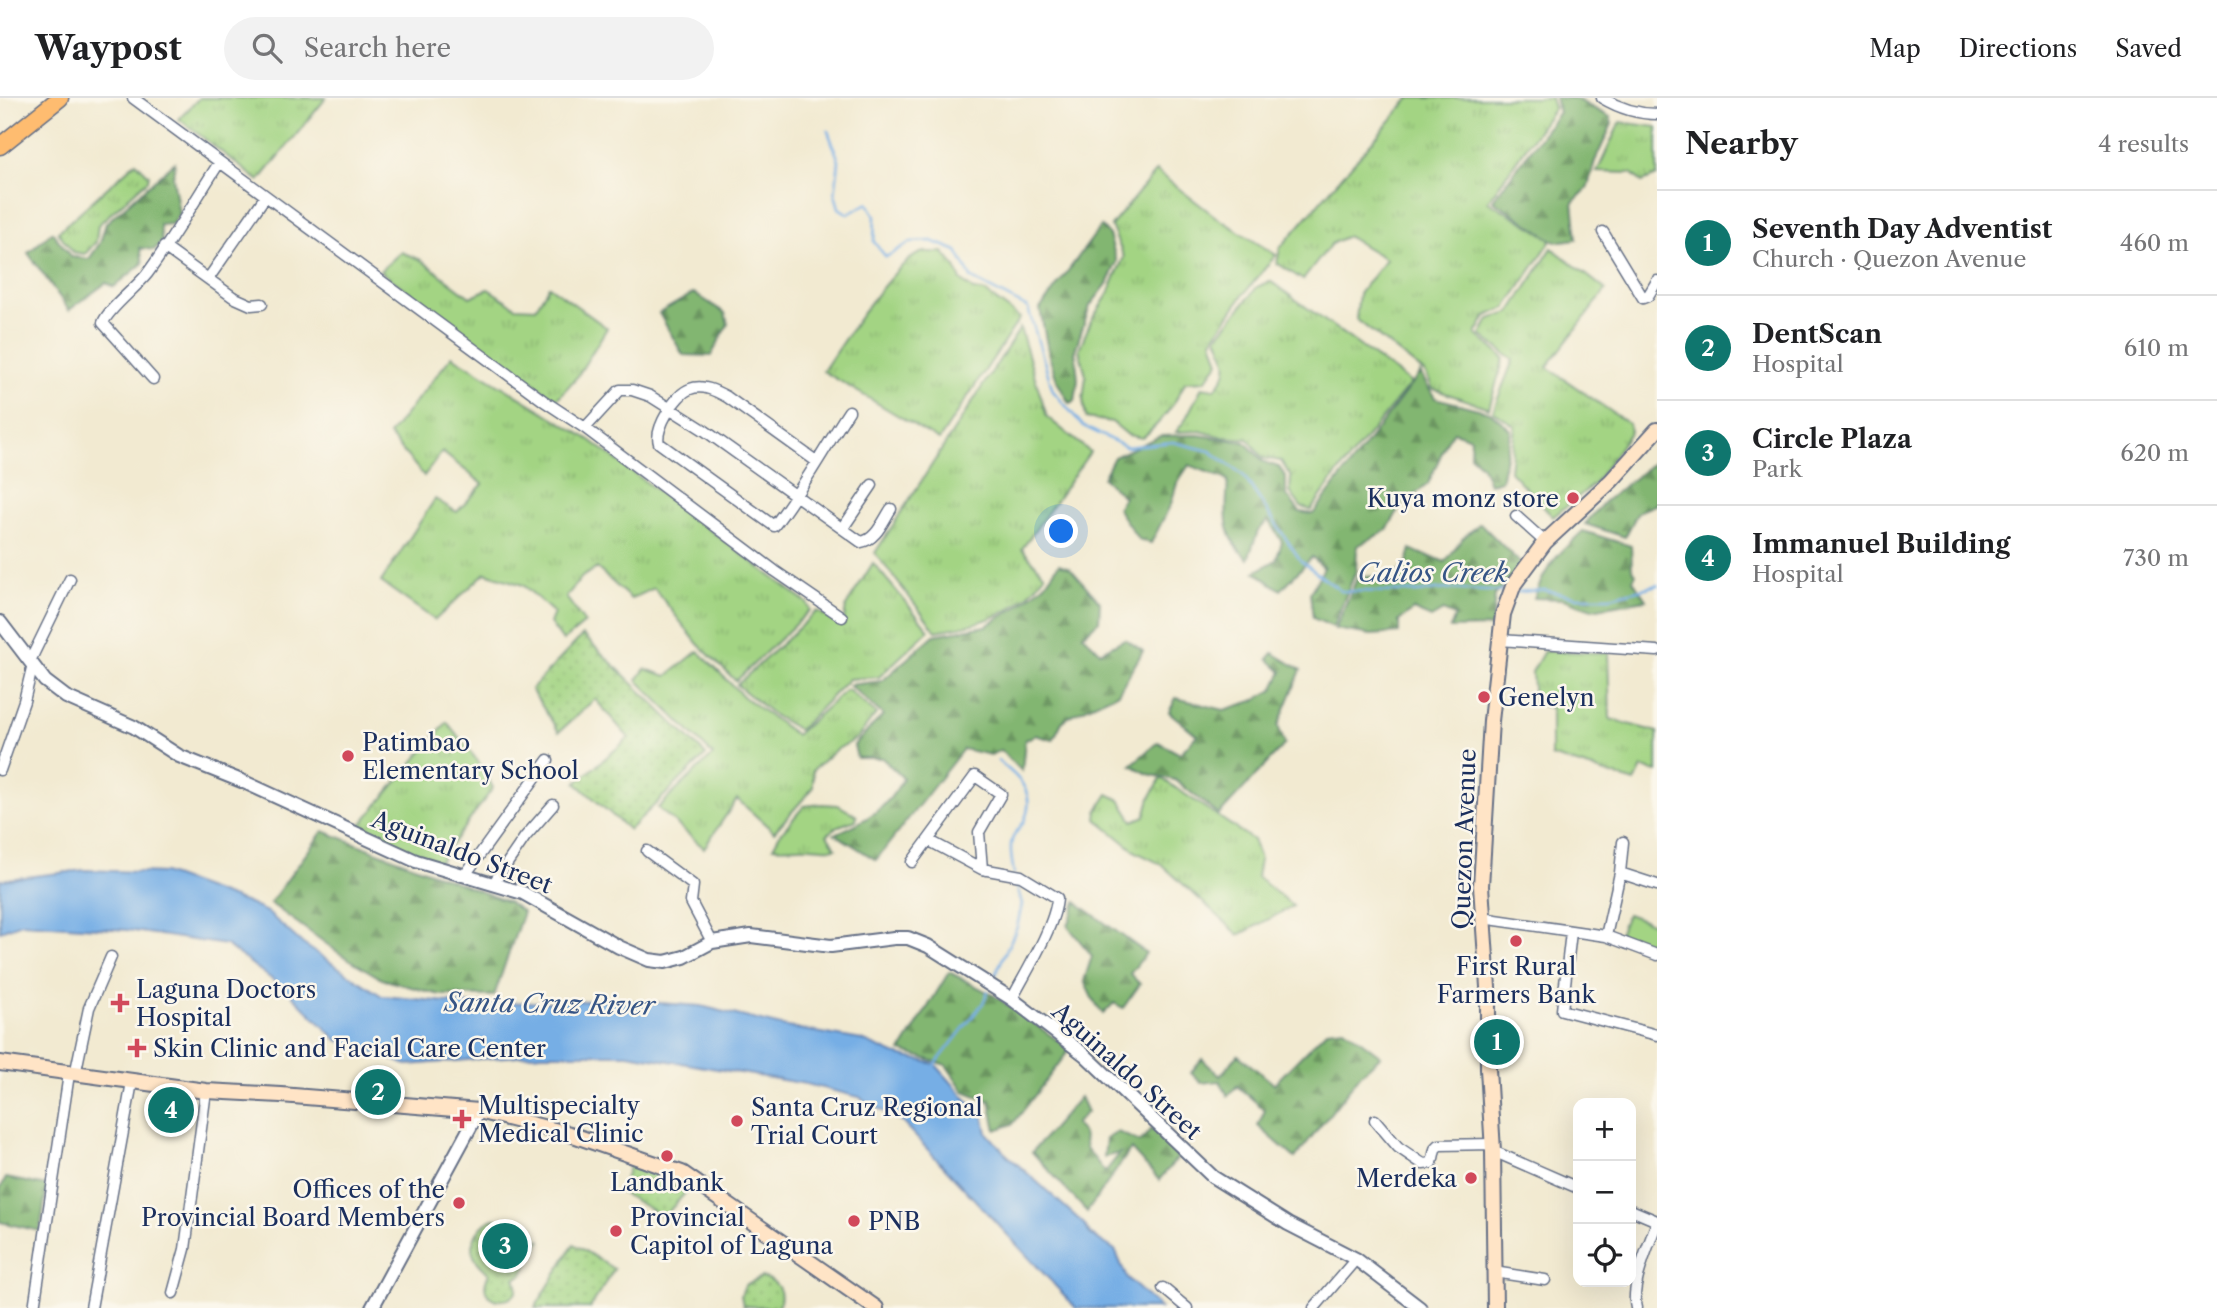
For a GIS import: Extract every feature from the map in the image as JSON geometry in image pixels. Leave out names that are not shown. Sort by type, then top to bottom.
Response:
[{"type":"main road","points":[[0,146],[60,98]]},
{"type":"main road","name":"Quezon Avenue","points":[[1495,1308],[1488,987],[1481,886],[1491,721],[1507,602],[1514,584],[1545,542],[1611,481],[1657,430]]},
{"type":"main road","points":[[0,1063],[72,1075],[206,1091],[479,1111],[570,1134],[674,1169],[876,1308]]},
{"type":"street","points":[[133,98],[775,571],[842,617]]},
{"type":"street","points":[[1602,98],[1643,114],[1657,114]]},
{"type":"street","points":[[153,379],[103,323],[105,317],[147,274],[219,163]]},
{"type":"street","points":[[208,279],[265,197]]},
{"type":"street","points":[[1603,232],[1637,293],[1643,298],[1648,296],[1657,281]]},
{"type":"street","points":[[164,247],[208,279],[251,305],[262,304]]},
{"type":"street","points":[[816,461],[714,390],[699,387],[688,389],[670,409],[657,437],[659,443],[774,526],[797,497],[816,461],[849,411]]},
{"type":"street","points":[[584,428],[620,390],[632,390],[649,396],[704,430],[861,542],[867,541],[891,509]]},
{"type":"street","points":[[843,528],[873,485]]},
{"type":"street","points":[[1516,516],[1545,542]]},
{"type":"street","points":[[0,770],[24,701],[31,662],[70,579]]},
{"type":"street","name":"Aguinaldo Street","points":[[0,622],[45,681],[66,697],[134,727],[180,756],[244,782],[416,861],[523,893],[619,947],[649,960],[665,962],[684,957],[712,942],[751,936],[831,946],[908,938],[928,946],[1012,999],[1085,1055],[1213,1177],[1288,1224],[1356,1259],[1420,1308]]},
{"type":"street","points":[[1500,640],[1657,651]]},
{"type":"street","points":[[465,875],[548,760]]},
{"type":"street","points":[[912,862],[975,776],[1001,794],[979,832],[982,869]]},
{"type":"street","points":[[493,884],[525,837],[553,805]]},
{"type":"street","points":[[928,841],[982,869],[1021,876],[1057,898],[1057,907],[1045,935],[1012,999]]},
{"type":"street","points":[[1606,936],[1620,873],[1623,842]]},
{"type":"street","points":[[647,851],[693,885],[691,902],[712,942]]},
{"type":"street","points":[[1620,873],[1657,885]]},
{"type":"street","points":[[1482,918],[1606,936],[1657,955]]},
{"type":"street","points":[[1571,932],[1562,1010],[1657,1035]]},
{"type":"street","points":[[34,1308],[72,1075],[89,1008],[111,957]]},
{"type":"street","points":[[91,1308],[132,1082]]},
{"type":"street","points":[[173,1293],[187,1237],[206,1091]]},
{"type":"street","points":[[372,1308],[479,1111]]},
{"type":"street","points":[[1375,1121],[1398,1147],[1423,1164],[1432,1163],[1439,1145],[1493,1148],[1573,1186]]},
{"type":"street","points":[[1636,1212],[1657,1222],[1637,1280],[1634,1298],[1636,1308]]},
{"type":"street","points":[[1314,1308],[1356,1259]]},
{"type":"street","points":[[1494,1272],[1545,1280]]},
{"type":"street","points":[[1163,1288],[1187,1308]]},
{"type":"green space","points":[[199,98],[326,98],[259,181],[179,119]]},
{"type":"green space","points":[[1410,98],[1551,98],[1554,108],[1488,201],[1552,239],[1506,308],[1486,316],[1476,334],[1504,358],[1489,408],[1433,389],[1426,374],[1356,319],[1359,294],[1386,259],[1347,236],[1331,244],[1303,280],[1277,263],[1280,248]]},
{"type":"green space","points":[[1555,98],[1574,98],[1610,117],[1612,124],[1595,161],[1587,189],[1573,202],[1577,239],[1555,242],[1493,200],[1559,112]]},
{"type":"green space","points":[[1620,122],[1657,127],[1657,176],[1642,182],[1631,173],[1597,172]]},
{"type":"green space","points":[[136,162],[149,175],[148,180],[98,225],[96,242],[85,254],[73,252],[58,232]]},
{"type":"green space","points":[[175,162],[173,177],[179,214],[172,224],[160,225],[162,242],[154,250],[140,248],[143,263],[114,287],[106,283],[69,310],[28,253],[52,232],[72,257],[89,259],[100,243],[106,223]]},
{"type":"green space","points":[[1156,171],[1216,217],[1276,255],[1243,295],[1212,340],[1219,362],[1205,381],[1185,382],[1167,413],[1142,438],[1128,435],[1112,422],[1086,418],[1083,400],[1086,376],[1079,349],[1124,257],[1111,226]]},
{"type":"green space","points":[[1101,226],[1109,235],[1117,262],[1107,284],[1090,306],[1075,350],[1078,380],[1075,401],[1069,403],[1058,383],[1049,356],[1040,309]]},
{"type":"green space","points":[[1552,248],[1606,290],[1547,367],[1629,424],[1631,431],[1594,484],[1553,517],[1510,471],[1515,426],[1493,411],[1513,360],[1481,335],[1489,319],[1510,313]]},
{"type":"green space","points":[[401,252],[421,260],[470,297],[488,289],[516,307],[536,308],[549,286],[607,328],[577,377],[556,400],[380,271]]},
{"type":"green space","points":[[943,252],[954,265],[961,280],[973,290],[985,292],[1020,318],[939,440],[823,371],[882,287],[896,272],[921,253]]},
{"type":"green space","points":[[1270,281],[1411,383],[1311,510],[1301,507],[1290,492],[1291,477],[1281,461],[1263,458],[1248,439],[1223,437],[1200,431],[1176,432],[1202,387],[1215,389],[1224,376],[1226,358],[1217,337],[1257,287]]},
{"type":"green space","points":[[694,293],[725,313],[728,324],[711,356],[683,355],[659,313]]},
{"type":"green space","points":[[1020,328],[1047,417],[1090,452],[1022,549],[1045,575],[1034,589],[1010,609],[984,621],[936,631],[875,553]]},
{"type":"green space","points":[[452,356],[590,440],[807,603],[810,610],[736,681],[698,644],[654,588],[631,599],[597,568],[582,577],[566,597],[585,623],[563,641],[550,623],[554,613],[523,585],[485,573],[435,620],[381,582],[435,499],[457,512],[483,484],[442,452],[424,476],[389,435]]},
{"type":"green space","points":[[1420,373],[1435,398],[1490,412],[1511,430],[1501,481],[1489,484],[1482,466],[1470,455],[1471,438],[1454,432],[1447,441],[1428,484],[1401,506],[1387,530],[1357,546],[1356,571],[1333,627],[1313,618],[1310,593],[1324,568],[1312,557],[1281,590],[1255,572],[1276,560],[1282,542],[1268,520],[1258,531],[1248,559],[1239,550],[1227,523],[1228,480],[1189,465],[1177,483],[1171,504],[1151,543],[1138,539],[1117,508],[1124,497],[1103,478],[1114,457],[1160,436],[1198,435],[1245,442],[1264,462],[1279,467],[1286,477],[1286,494],[1300,512],[1313,514]]},
{"type":"green space","points":[[1657,460],[1657,504],[1638,512],[1625,537],[1585,524],[1604,502]]},
{"type":"green space","points":[[1480,523],[1522,565],[1495,595],[1492,627],[1450,628],[1455,616],[1443,611],[1431,618],[1413,610],[1399,621],[1399,633],[1371,635],[1335,629],[1358,576],[1391,578],[1406,566],[1411,549],[1445,562],[1463,538]]},
{"type":"green space","points":[[1583,531],[1631,546],[1632,569],[1636,574],[1633,580],[1646,600],[1592,609],[1563,599],[1534,598],[1554,561]]},
{"type":"green space","points":[[873,563],[929,630],[879,677],[849,679],[799,730],[775,716],[737,685],[817,611],[843,626],[846,606]]},
{"type":"green space","points":[[1059,564],[1070,568],[1100,602],[1099,621],[1083,635],[1100,652],[1125,639],[1143,651],[1118,693],[1073,714],[1062,722],[1053,740],[1035,735],[1025,740],[1022,771],[1000,750],[991,755],[963,749],[876,860],[835,834],[875,813],[890,798],[903,778],[882,758],[857,758],[854,745],[883,715],[849,685],[882,681],[934,635],[986,626],[1017,607],[1045,584]]},
{"type":"green space","points":[[583,635],[706,755],[629,830],[576,783],[629,738],[595,699],[559,732],[531,689]]},
{"type":"green space","points":[[698,651],[744,697],[796,735],[847,689],[876,714],[857,738],[834,751],[813,770],[813,788],[774,832],[737,799],[704,848],[658,808],[713,755],[637,680],[645,669],[667,676]]},
{"type":"green space","points":[[1544,651],[1608,653],[1610,719],[1657,732],[1657,772],[1642,768],[1635,782],[1551,756],[1551,708],[1534,703],[1532,672]]},
{"type":"green space","points":[[1273,653],[1301,670],[1278,726],[1285,744],[1219,815],[1175,780],[1148,774],[1131,765],[1158,742],[1180,754],[1197,735],[1169,712],[1176,698],[1224,710],[1253,701],[1273,690],[1282,672],[1268,659]]},
{"type":"green space","points":[[447,722],[483,768],[493,788],[438,863],[357,829]]},
{"type":"green space","points":[[1161,778],[1253,840],[1260,859],[1257,877],[1293,906],[1239,935],[1161,864],[1136,852],[1096,819],[1097,811],[1108,794],[1120,800],[1133,821],[1145,816],[1150,798]]},
{"type":"green space","points":[[838,805],[857,816],[856,820],[836,827],[827,835],[836,848],[773,847],[780,834],[804,806]]},
{"type":"green space","points":[[323,831],[508,902],[523,912],[494,996],[440,995],[382,979],[339,953],[270,903]]},
{"type":"green space","points":[[1076,902],[1146,953],[1130,974],[1140,984],[1123,1008],[1114,1003],[1103,1014],[1084,981],[1092,956],[1068,926]]},
{"type":"green space","points":[[1627,914],[1657,925],[1657,951],[1618,937]]},
{"type":"green space","points":[[949,972],[995,996],[1070,1049],[1013,1124],[996,1130],[990,1101],[964,1091],[946,1065],[901,1051]]},
{"type":"green space","points":[[1344,1028],[1381,1056],[1362,1073],[1295,1158],[1258,1126],[1265,1110],[1237,1086],[1228,1096],[1220,1081],[1201,1083],[1191,1073],[1202,1059],[1220,1076],[1238,1055],[1274,1084],[1327,1030]]},
{"type":"green space","points":[[1080,1097],[1087,1112],[1075,1124],[1083,1134],[1086,1148],[1105,1172],[1120,1153],[1104,1157],[1106,1139],[1118,1132],[1140,1142],[1152,1128],[1181,1154],[1159,1180],[1131,1149],[1087,1212],[1032,1152]]},
{"type":"green space","points":[[631,1162],[686,1192],[664,1217],[620,1192]]},
{"type":"green space","points":[[6,1178],[47,1186],[40,1231],[0,1222],[0,1189]]},
{"type":"green space","points":[[495,1219],[502,1220],[541,1241],[522,1275],[515,1278],[517,1288],[514,1295],[500,1300],[487,1293],[485,1285],[489,1274],[472,1251],[477,1233],[485,1224]]},
{"type":"green space","points":[[574,1244],[614,1269],[590,1308],[535,1308]]},
{"type":"green space","points":[[761,1277],[776,1284],[781,1297],[778,1308],[743,1306],[741,1295],[745,1285]]},
{"type":"water","name":"Santa Cruz River","points":[[85,870],[164,873],[247,903],[267,912],[303,944],[382,996],[469,1004],[617,1000],[701,1006],[781,1026],[862,1040],[894,1054],[935,1064],[970,1103],[983,1113],[987,1133],[1006,1154],[1084,1224],[1090,1234],[1115,1250],[1127,1278],[1160,1308],[1076,1308],[903,1123],[859,1097],[806,1084],[628,1054],[542,1054],[407,1065],[337,1040],[289,992],[226,945],[127,930],[22,923],[0,931],[0,880]]},
{"type":"waterway","name":"Calios Creek","points":[[828,131],[839,161],[835,194],[839,208],[848,214],[868,203],[875,216],[874,242],[886,257],[911,242],[932,241],[957,251],[972,279],[1028,308],[1053,391],[1083,426],[1126,447],[1173,442],[1210,451],[1243,475],[1301,561],[1341,591],[1417,592],[1447,589],[1507,592]]},
{"type":"waterway","name":"Calios Creek","points":[[1517,592],[1544,590],[1577,597],[1611,597],[1657,585]]},
{"type":"waterway","points":[[998,761],[1013,773],[1027,794],[1024,821],[1011,844],[1014,873]]},
{"type":"waterway","points":[[992,982],[1017,927],[1022,904],[1015,880]]},
{"type":"waterway","points":[[935,1065],[983,1003],[988,991]]},
{"type":"place","name":"Kuya monz store","points":[[1573,498]]},
{"type":"place","name":"Genelyn","points":[[1484,697]]},
{"type":"place","name":"Patimbao Elementary School","points":[[348,756]]},
{"type":"place","name":"First Rural Farmers Bank","points":[[1516,941]]},
{"type":"place","name":"Laguna Doctors Hospital","points":[[120,1003]]},
{"type":"place","name":"Seventh Day Adventist","points":[[1497,1042]]},
{"type":"place","name":"Skin Clinic and Facial Care Center","points":[[137,1048]]},
{"type":"place","name":"DentScan","points":[[378,1092]]},
{"type":"place","name":"Immanuel Building","points":[[171,1110]]},
{"type":"place","name":"Multispecialty Medical Clinic","points":[[462,1119]]},
{"type":"place","name":"Santa Cruz Regional Trial Court","points":[[737,1121]]},
{"type":"place","name":"Landbank","points":[[667,1156]]},
{"type":"place","name":"Merdeka","points":[[1471,1178]]},
{"type":"place","name":"Offices of the Provincial Board Members","points":[[459,1203]]},
{"type":"place","name":"PNB","points":[[854,1221]]},
{"type":"place","name":"Provincial Capitol of Laguna","points":[[616,1231]]},
{"type":"place","name":"Circle Plaza","points":[[505,1246]]}]
